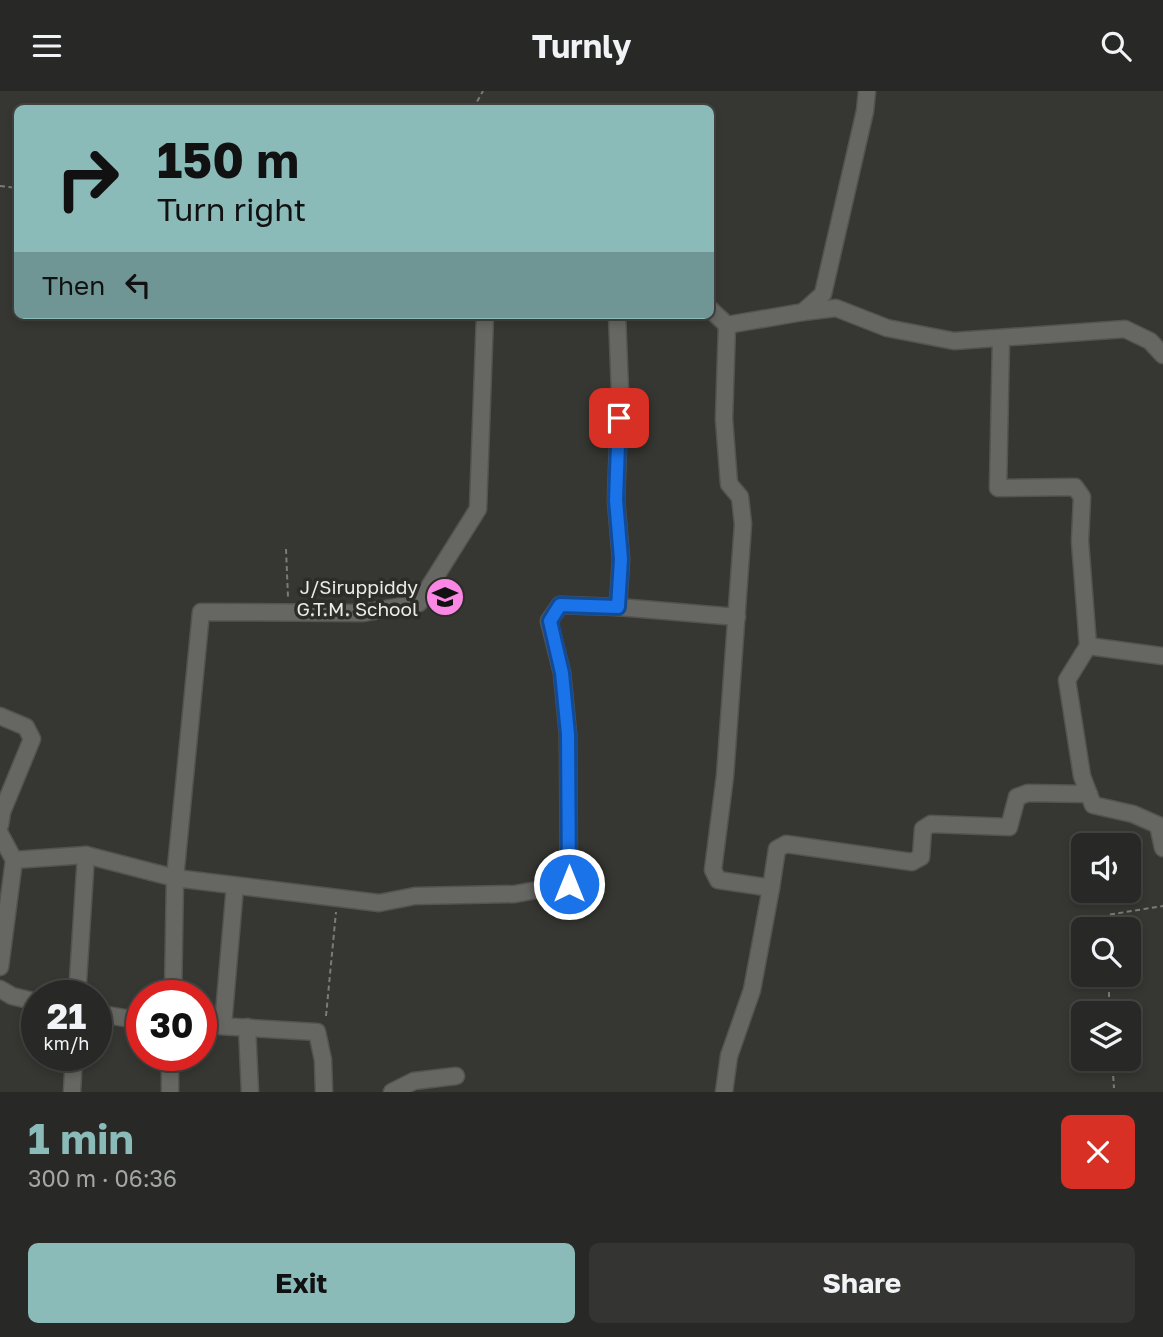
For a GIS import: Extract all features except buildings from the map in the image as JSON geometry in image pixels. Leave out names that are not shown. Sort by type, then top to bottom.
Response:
[{"type":"street","points":[[803,312],[823,294],[865,111],[867,91]]},
{"type":"street","points":[[727,325],[835,308],[887,328],[954,341],[1125,329],[1150,341],[1163,355]]},
{"type":"street","points":[[714,313],[727,325],[724,419],[729,484],[740,497],[743,524],[725,776],[713,870],[718,880],[771,888]]},
{"type":"street","points":[[173,980],[175,878],[201,612],[363,613],[419,603],[478,509],[485,319]]},
{"type":"street","points":[[617,319],[620,391],[616,500],[621,559],[618,607]]},
{"type":"street","points":[[1001,339],[998,488],[1075,487],[1082,497],[1080,541],[1088,646],[1067,680],[1082,776],[1093,805],[1133,814],[1158,825],[1163,848]]},
{"type":"street","points":[[14,860],[86,855],[175,878],[379,903],[415,896],[515,894],[569,884],[568,734],[562,673],[550,621],[560,605],[737,617]]},
{"type":"street","points":[[1088,646],[1163,656]]},
{"type":"street","points":[[0,716],[26,727],[32,739],[2,812],[0,825]]},
{"type":"street","points":[[723,1092],[729,1056],[752,990],[778,849],[786,844],[912,862],[921,857],[923,829],[931,824],[1009,827],[1017,797],[1028,793],[1089,794]]},
{"type":"street","points":[[0,834],[14,860],[0,967]]},
{"type":"street","points":[[79,980],[86,855]]},
{"type":"street","points":[[223,1025],[235,886]]},
{"type":"street","points":[[0,989],[21,998]]},
{"type":"street","points":[[217,1025],[317,1033],[323,1060],[324,1092]]},
{"type":"street","points":[[247,1027],[250,1092]]},
{"type":"street","points":[[72,1092],[73,1071]]},
{"type":"street","points":[[170,1071],[170,1092]]},
{"type":"street","points":[[392,1092],[414,1081],[456,1076]]},
{"type":"path","points":[[286,549],[289,613]]},
{"type":"path","points":[[326,1016],[337,899]]},
{"type":"path","points":[[1107,917],[1163,906]]},
{"type":"path","points":[[1113,1071],[1114,1089]]},
{"type":"place","name":"J/Siruppiddy G.T.M. School","points":[[445,597]]},
{"type":"route","points":[[569,884],[568,734],[562,673],[550,621],[560,605],[618,607],[621,559],[616,500],[619,418]]}]
